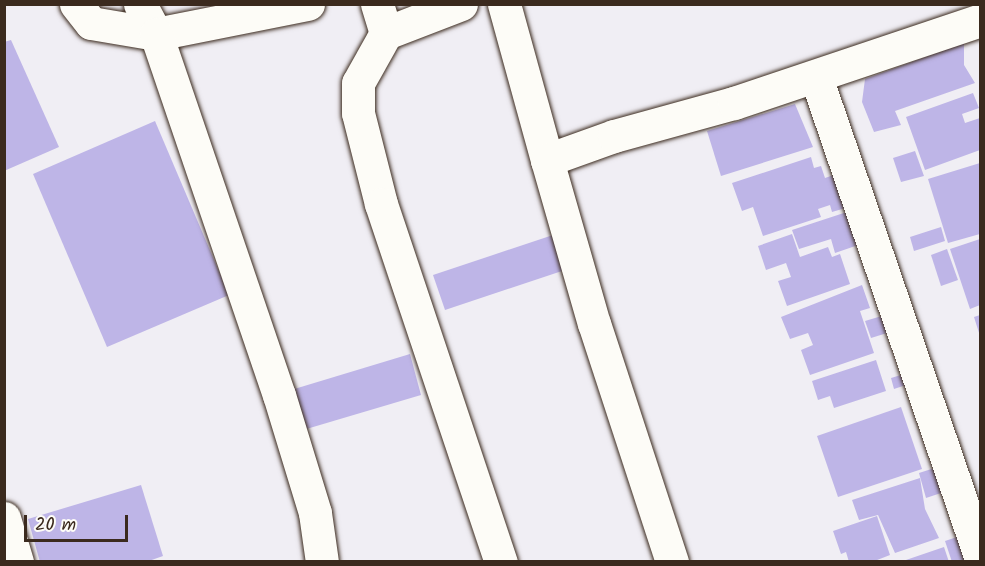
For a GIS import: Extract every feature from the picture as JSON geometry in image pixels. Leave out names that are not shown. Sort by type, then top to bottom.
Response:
[{"type":"street","points":[[76,4],[91,23],[156,34],[308,4]]},
{"type":"street","points":[[140,4],[156,34],[279,395],[315,513],[322,561]]},
{"type":"street","points":[[461,4],[381,19],[358,83],[358,113],[381,204],[501,561]]},
{"type":"street","points":[[504,4],[594,324],[672,561]]},
{"type":"street","points":[[547,160],[593,142],[816,77],[981,20]]},
{"type":"street","points":[[816,77],[981,555]]},
{"type":"street","points":[[4,518],[17,561]]},
{"type":"building","points":[[11,40],[59,147],[4,171],[4,42]]},
{"type":"building","points":[[964,43],[964,65],[975,83],[895,111],[901,125],[874,132],[862,102],[865,79]]},
{"type":"building","points":[[973,93],[979,108],[962,114],[965,123],[980,118],[980,150],[925,170],[906,117]]},
{"type":"building","points":[[795,104],[813,147],[721,176],[707,131]]},
{"type":"building","points":[[155,121],[229,295],[107,347],[33,174]]},
{"type":"building","points":[[915,151],[924,176],[901,182],[893,158]]},
{"type":"building","points":[[811,157],[814,168],[821,166],[825,178],[848,170],[859,204],[832,212],[830,205],[818,209],[821,217],[763,236],[753,207],[742,211],[732,183]]},
{"type":"building","points":[[980,163],[980,234],[948,243],[928,179]]},
{"type":"building","points":[[856,209],[867,242],[835,253],[831,239],[799,249],[792,230]]},
{"type":"building","points":[[941,227],[945,241],[914,251],[910,237]]},
{"type":"building","points":[[556,234],[568,269],[445,310],[433,275]]},
{"type":"building","points":[[792,234],[800,257],[828,247],[832,257],[840,254],[850,284],[787,306],[778,281],[791,277],[786,263],[766,270],[758,246]]},
{"type":"building","points":[[980,239],[980,305],[970,309],[950,249]]},
{"type":"building","points":[[947,249],[958,280],[941,286],[931,255]]},
{"type":"building","points":[[862,285],[870,308],[860,311],[874,353],[810,375],[801,350],[813,345],[808,333],[790,339],[781,317]]},
{"type":"building","points":[[895,312],[900,329],[871,338],[865,321]]},
{"type":"building","points":[[980,315],[980,336],[974,317]]},
{"type":"building","points":[[410,354],[421,395],[303,430],[291,390]]},
{"type":"building","points":[[876,360],[886,391],[834,408],[830,396],[818,400],[812,381]]},
{"type":"building","points":[[914,371],[918,381],[894,389],[891,378]]},
{"type":"building","points":[[901,407],[922,469],[838,497],[817,436]]},
{"type":"building","points":[[944,465],[953,489],[926,498],[919,473]]},
{"type":"building","points":[[920,478],[925,509],[939,538],[895,553],[878,515],[859,520],[852,500]]},
{"type":"building","points":[[141,485],[163,556],[146,562],[40,562],[28,519]]},
{"type":"building","points":[[877,516],[890,555],[872,562],[849,562],[846,552],[841,554],[833,531]]},
{"type":"building","points":[[969,533],[978,562],[952,562],[945,541]]},
{"type":"building","points":[[944,547],[949,562],[903,562],[903,561]]}]
